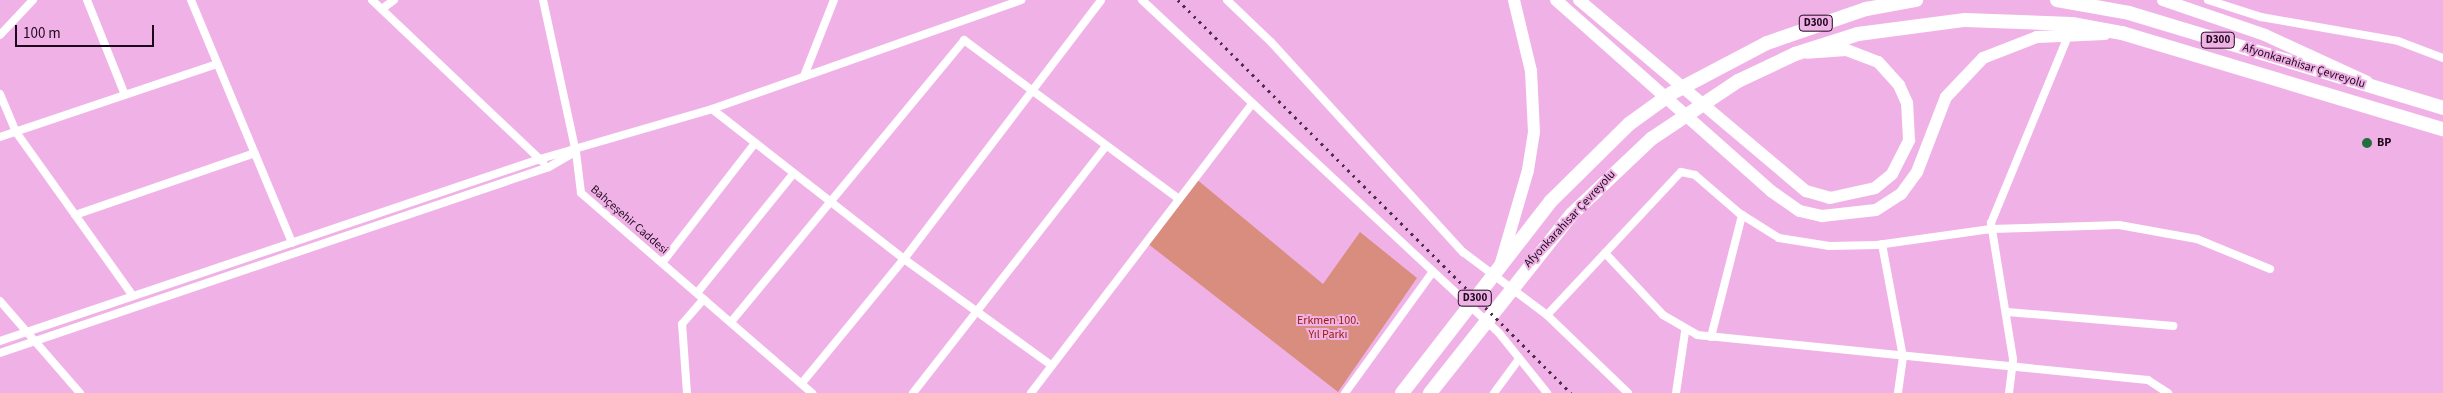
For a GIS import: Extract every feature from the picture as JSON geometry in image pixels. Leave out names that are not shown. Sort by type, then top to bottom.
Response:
[{"type":"highway","name":"Afyonkarahisar Çevreyolu","points":[[1402,393],[1551,201],[1629,124],[1722,64],[1810,25],[1916,0]]},
{"type":"highway","name":"Afyonkarahisar Çevreyolu","points":[[2057,0],[2129,13],[2377,88]]},
{"type":"highway","name":"Afyonkarahisar Çevreyolu","points":[[1430,393],[1518,277],[1578,207],[1651,139],[1738,80],[1795,54],[1858,34],[1964,20],[2017,19],[2122,33]]},
{"type":"highway","name":"D300","points":[[2122,33],[2443,129]]},
{"type":"highway","name":"D300","points":[[2377,88],[2443,108]]},
{"type":"main road","points":[[1500,266],[1528,170],[1534,132],[1531,71],[1514,0]]},
{"type":"main road","points":[[1556,0],[1771,191],[1800,211],[1822,216],[1876,210],[1901,194],[1917,172],[1946,97],[1982,58],[2037,36],[2122,33]]},
{"type":"main road","points":[[1579,0],[1806,191],[1830,198],[1875,188],[1892,174],[1909,140],[1906,103],[1899,84],[1878,62],[1846,50],[1795,54]]},
{"type":"main road","points":[[2163,0],[2340,66],[2377,88]]},
{"type":"street","points":[[0,35],[34,0]]},
{"type":"street","points":[[86,0],[126,95]]},
{"type":"street","points":[[190,0],[292,242]]},
{"type":"street","points":[[372,0],[549,167]]},
{"type":"street","points":[[382,9],[394,0]]},
{"type":"street","name":"Bahçeşehir Caddesi","points":[[543,0],[576,152],[581,193],[812,393]]},
{"type":"street","points":[[804,76],[834,0]]},
{"type":"street","points":[[0,341],[540,159],[576,152],[712,109],[1021,0]]},
{"type":"street","points":[[802,383],[904,259],[1034,92],[1101,0]]},
{"type":"street","points":[[1142,0],[1432,273],[1499,333],[1547,393]]},
{"type":"street","points":[[1227,0],[1272,42],[1462,252],[1547,315],[1628,393]]},
{"type":"street","points":[[2208,0],[2261,17],[2398,41],[2443,58]]},
{"type":"street","points":[[2009,393],[2012,366],[2007,312],[1991,229],[2069,34]]},
{"type":"street","points":[[731,322],[964,40],[1179,199]]},
{"type":"street","points":[[0,137],[217,64]]},
{"type":"street","points":[[0,94],[16,132],[133,296]]},
{"type":"street","points":[[1030,393],[1252,104]]},
{"type":"street","points":[[712,109],[904,259],[1051,365]]},
{"type":"street","points":[[662,263],[755,143]]},
{"type":"street","points":[[913,393],[980,312],[1106,146]]},
{"type":"street","points":[[0,353],[549,167],[576,152]]},
{"type":"street","points":[[75,215],[255,153]]},
{"type":"street","points":[[1547,315],[1682,172],[1695,175],[1742,215],[1779,238],[1829,246],[1882,244],[1991,229],[2119,225],[2196,239],[2270,269]]},
{"type":"street","points":[[697,294],[794,173]]},
{"type":"street","points":[[1712,337],[1742,215]]},
{"type":"street","points":[[1882,244],[1903,357],[1898,393]]},
{"type":"street","points":[[1605,253],[1663,315],[1685,332],[1712,337],[1903,357],[2148,380],[2168,393]]},
{"type":"street","points":[[1345,393],[1432,273]]},
{"type":"street","points":[[687,393],[682,324],[704,299]]},
{"type":"street","points":[[0,301],[25,333],[36,341],[80,393]]},
{"type":"street","points":[[2007,312],[2173,326]]},
{"type":"street","points":[[1676,393],[1685,332]]},
{"type":"street","points":[[1494,393],[1519,359]]},
{"type":"green space","name":"Erkmen 100. Yıl Parkı","points":[[1195,178],[1323,284],[1360,232],[1417,278],[1338,392],[1147,243]]},
{"type":"railway","points":[[1178,0],[1571,393]]},
{"type":"place","name":"BP","points":[[2367,143]]}]
